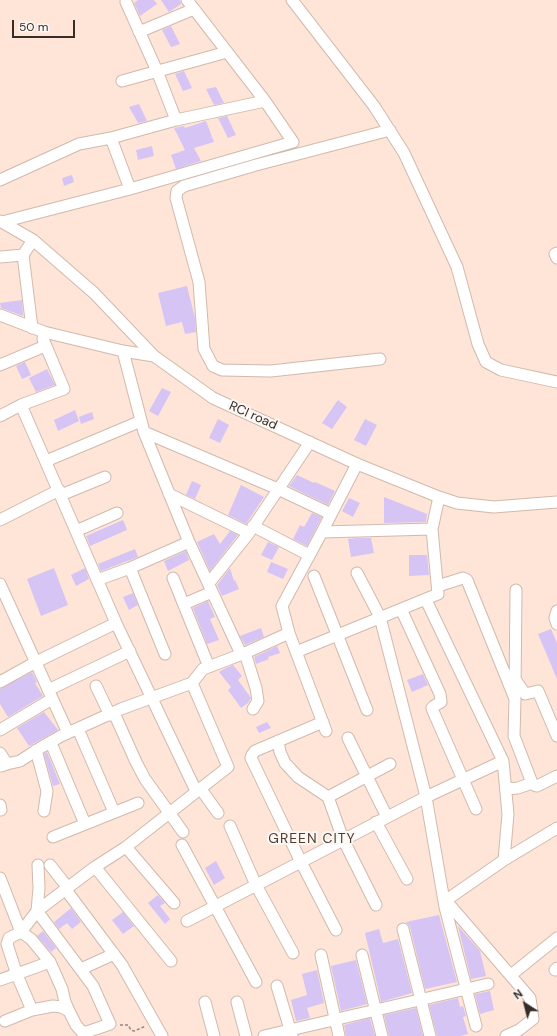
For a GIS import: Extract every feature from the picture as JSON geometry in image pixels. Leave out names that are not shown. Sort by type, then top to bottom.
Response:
[{"type":"street","points":[[1,221],[130,189],[293,142],[265,101],[187,0]]},
{"type":"street","points":[[292,0],[374,106],[404,153],[457,267],[478,344],[486,362],[501,370],[557,382]]},
{"type":"street","points":[[126,2],[157,71],[176,120]]},
{"type":"street","points":[[139,32],[194,9]]},
{"type":"street","points":[[122,81],[227,52]]},
{"type":"street","points":[[0,180],[79,144],[111,138],[176,120],[265,101]]},
{"type":"street","points":[[380,359],[271,371],[222,370],[213,366],[204,349],[199,282],[176,198],[177,191],[184,186],[256,164],[390,130]]},
{"type":"street","points":[[111,138],[130,189]]},
{"type":"street","name":"RCI road","points":[[1,221],[33,240],[94,293],[154,356],[213,398],[357,464],[439,497],[457,502],[494,507],[557,502]]},
{"type":"street","points":[[32,328],[23,255],[33,240]]},
{"type":"street","points":[[557,253],[555,254],[557,258]]},
{"type":"street","points":[[0,257],[23,255]]},
{"type":"street","points":[[0,315],[44,332],[123,351],[154,356]]},
{"type":"street","points":[[0,416],[64,389],[45,346],[43,339],[44,332]]},
{"type":"street","points":[[0,365],[45,346]]},
{"type":"street","points":[[123,351],[142,426],[189,542],[210,588],[243,653],[256,688],[258,701],[253,709]]},
{"type":"street","points":[[21,406],[46,460],[116,623],[198,789],[218,813]]},
{"type":"street","points":[[46,460],[142,426],[331,514]]},
{"type":"street","points":[[184,604],[210,588],[310,442]]},
{"type":"street","points":[[336,930],[301,862],[251,758],[255,751],[325,726],[289,633],[282,606],[357,464]]},
{"type":"street","points":[[0,520],[60,492],[105,477]]},
{"type":"street","points":[[169,494],[309,555]]},
{"type":"street","points":[[296,652],[438,594],[432,529],[439,497]]},
{"type":"street","points":[[76,531],[118,513]]},
{"type":"street","points":[[322,532],[432,529]]},
{"type":"street","points":[[97,580],[130,568],[189,542]]},
{"type":"street","points":[[130,568],[166,654]]},
{"type":"street","points":[[357,572],[380,617],[426,797],[445,901],[476,1026]]},
{"type":"street","points":[[314,576],[367,710]]},
{"type":"street","points":[[173,578],[209,667]]},
{"type":"street","points":[[438,586],[463,578],[467,580],[515,699]]},
{"type":"street","points":[[0,584],[50,694],[73,731],[114,812]]},
{"type":"street","points":[[516,590],[514,736],[534,786],[557,776]]},
{"type":"street","points":[[426,600],[503,760],[508,814],[504,860]]},
{"type":"street","points":[[401,609],[440,694],[441,702],[432,708],[476,810]]},
{"type":"street","points":[[557,611],[555,618],[557,624]]},
{"type":"street","points":[[0,682],[36,662],[116,623]]},
{"type":"street","points":[[0,753],[4,765],[20,761],[36,750],[121,709],[192,683],[203,669],[289,633]]},
{"type":"street","points":[[0,730],[50,694],[130,651]]},
{"type":"street","points":[[515,680],[525,694],[536,691],[538,692],[557,736]]},
{"type":"street","points":[[32,1010],[17,975],[7,944],[9,938],[21,932],[37,911],[95,867],[126,847],[198,789],[228,767],[192,683]]},
{"type":"street","points":[[96,686],[145,779],[183,832]]},
{"type":"street","points":[[348,738],[387,817]]},
{"type":"street","points":[[278,742],[280,752],[285,763],[298,777],[328,797],[343,839],[376,905]]},
{"type":"street","points":[[51,743],[85,824]]},
{"type":"street","points":[[36,750],[47,791],[44,811]]},
{"type":"street","points":[[187,921],[376,822],[503,760]]},
{"type":"street","points":[[328,797],[390,764]]},
{"type":"street","points":[[506,789],[518,788],[532,783]]},
{"type":"street","points":[[53,837],[138,803]]},
{"type":"street","points":[[376,822],[407,879]]},
{"type":"street","points":[[230,826],[256,885],[292,953]]},
{"type":"street","points":[[445,901],[504,860],[557,828]]},
{"type":"street","points":[[182,845],[256,982]]},
{"type":"street","points":[[126,847],[174,903]]},
{"type":"street","points":[[0,878],[21,932],[31,939],[50,962],[62,989],[64,1002],[76,1025],[82,1032],[87,1032],[110,1024],[95,990],[37,911],[39,888],[38,864]]},
{"type":"street","points":[[50,865],[122,965],[156,1031]]},
{"type":"street","points":[[95,867],[171,961]]},
{"type":"street","points":[[445,901],[530,998],[533,1019],[520,1033],[506,1036]]},
{"type":"street","points":[[403,929],[430,1036]]},
{"type":"street","points":[[511,975],[557,938]]},
{"type":"street","points":[[81,969],[114,954]]},
{"type":"street","points":[[321,955],[339,1036]]},
{"type":"street","points":[[362,955],[382,1036]]},
{"type":"street","points":[[0,980],[50,962]]},
{"type":"street","points":[[264,1036],[292,1033],[335,1019],[488,984]]},
{"type":"street","points":[[277,986],[292,1033]]},
{"type":"street","points":[[205,1002],[214,1036]]},
{"type":"street","points":[[237,1002],[246,1036]]},
{"type":"street","points":[[5,1021],[32,1010],[53,1006],[61,1006],[69,1011]]},
{"type":"path","points":[[110,1024],[128,1025],[131,1030],[134,1031],[156,1031]]},
{"type":"building","points":[[138,0],[154,0],[157,4],[140,16],[134,3]]},
{"type":"building","points":[[161,0],[180,0],[181,4],[169,12]]},
{"type":"building","points":[[171,26],[180,44],[171,47],[162,30]]},
{"type":"building","points":[[184,71],[192,88],[183,91],[175,74]]},
{"type":"building","points":[[216,87],[224,103],[214,105],[206,89]]},
{"type":"building","points":[[139,104],[147,121],[138,123],[129,107]]},
{"type":"building","points":[[227,116],[236,135],[228,138],[218,118]]},
{"type":"building","points":[[206,121],[214,142],[194,148],[201,161],[176,169],[171,155],[185,150],[174,128],[184,126],[185,128]]},
{"type":"building","points":[[152,146],[154,156],[138,160],[136,150]]},
{"type":"building","points":[[72,175],[74,182],[64,186],[62,178]]},
{"type":"building","points":[[187,286],[195,318],[196,332],[185,334],[182,322],[166,326],[158,293]]},
{"type":"building","points":[[22,300],[23,316],[1,308],[0,303]]},
{"type":"building","points":[[25,362],[31,375],[22,379],[16,366]]},
{"type":"building","points":[[47,369],[55,385],[36,392],[29,378]]},
{"type":"building","points":[[162,388],[171,392],[158,416],[149,411]]},
{"type":"building","points":[[338,400],[347,407],[332,429],[322,423]]},
{"type":"building","points":[[75,410],[79,421],[58,431],[54,420]]},
{"type":"building","points":[[92,412],[94,419],[81,424],[79,417]]},
{"type":"building","points":[[218,419],[229,425],[220,443],[209,438]]},
{"type":"building","points":[[365,419],[377,425],[366,446],[354,440]]},
{"type":"building","points":[[297,475],[335,491],[328,505],[289,486]]},
{"type":"building","points":[[192,481],[201,485],[195,499],[186,495]]},
{"type":"building","points":[[241,485],[264,497],[246,524],[228,515]]},
{"type":"building","points":[[384,497],[427,514],[426,522],[384,523]]},
{"type":"building","points":[[349,498],[360,503],[353,517],[342,511]]},
{"type":"building","points":[[312,513],[322,517],[307,546],[293,539],[300,525],[304,527]]},
{"type":"building","points":[[123,520],[127,530],[90,546],[86,536]]},
{"type":"building","points":[[230,531],[238,535],[210,571],[197,542],[214,534],[220,544]]},
{"type":"building","points":[[371,538],[374,553],[351,557],[348,539]]},
{"type":"building","points":[[268,542],[279,547],[272,560],[261,555]]},
{"type":"building","points":[[135,549],[138,557],[101,571],[98,564]]},
{"type":"building","points":[[186,551],[189,560],[168,571],[164,561]]},
{"type":"building","points":[[409,555],[427,555],[429,575],[409,576]]},
{"type":"building","points":[[271,562],[288,569],[283,579],[267,572]]},
{"type":"building","points":[[54,568],[68,605],[41,616],[27,579]]},
{"type":"building","points":[[85,568],[89,579],[76,586],[71,575]]},
{"type":"building","points":[[230,568],[234,581],[235,580],[239,589],[222,596],[217,585]]},
{"type":"building","points":[[133,593],[138,605],[129,610],[123,597]]},
{"type":"building","points":[[208,601],[215,617],[210,619],[219,640],[207,644],[193,608]]},
{"type":"building","points":[[261,628],[264,637],[245,645],[240,636]]},
{"type":"building","points":[[551,629],[557,643],[557,679],[538,634]]},
{"type":"building","points":[[277,646],[280,653],[268,657],[269,659],[256,664],[254,657]]},
{"type":"building","points":[[233,665],[242,676],[238,680],[251,698],[248,703],[241,708],[228,690],[231,687],[219,672]]},
{"type":"building","points":[[32,672],[37,682],[35,683],[43,696],[8,717],[0,704],[0,689]]},
{"type":"building","points":[[423,674],[428,685],[412,692],[407,680]]},
{"type":"building","points":[[44,712],[58,730],[29,746],[17,728]]},
{"type":"building","points":[[267,722],[271,728],[259,733],[256,727]]},
{"type":"building","points":[[47,752],[60,784],[53,786],[44,754]]},
{"type":"building","points":[[216,861],[225,878],[214,885],[205,868]]},
{"type":"building","points":[[158,895],[165,903],[160,906],[170,919],[165,924],[148,903]]},
{"type":"building","points":[[71,908],[81,922],[72,929],[67,923],[59,929],[54,922]]},
{"type":"building","points":[[123,912],[134,926],[123,934],[112,920]]},
{"type":"building","points":[[439,915],[457,982],[425,989],[410,927],[406,922]]},
{"type":"building","points":[[458,926],[480,951],[486,976],[471,979]]},
{"type":"building","points":[[379,929],[383,943],[398,939],[412,993],[381,1002],[365,933]]},
{"type":"building","points":[[43,931],[56,948],[51,952],[37,936]]},
{"type":"building","points":[[356,960],[367,1004],[341,1011],[331,966]]},
{"type":"building","points":[[317,970],[324,1003],[307,1008],[310,1018],[296,1021],[291,1000],[307,995],[302,974]]},
{"type":"building","points":[[490,991],[494,1010],[480,1014],[475,994]]},
{"type":"building","points":[[458,998],[460,1007],[463,1006],[466,1016],[463,1017],[468,1034],[460,1036],[437,1036],[429,1005]]},
{"type":"building","points":[[416,1008],[423,1036],[389,1036],[384,1015]]},
{"type":"building","points":[[370,1018],[375,1036],[346,1036],[344,1025]]},
{"type":"district","name":"GREEN CITY","points":[[312,839]]}]
